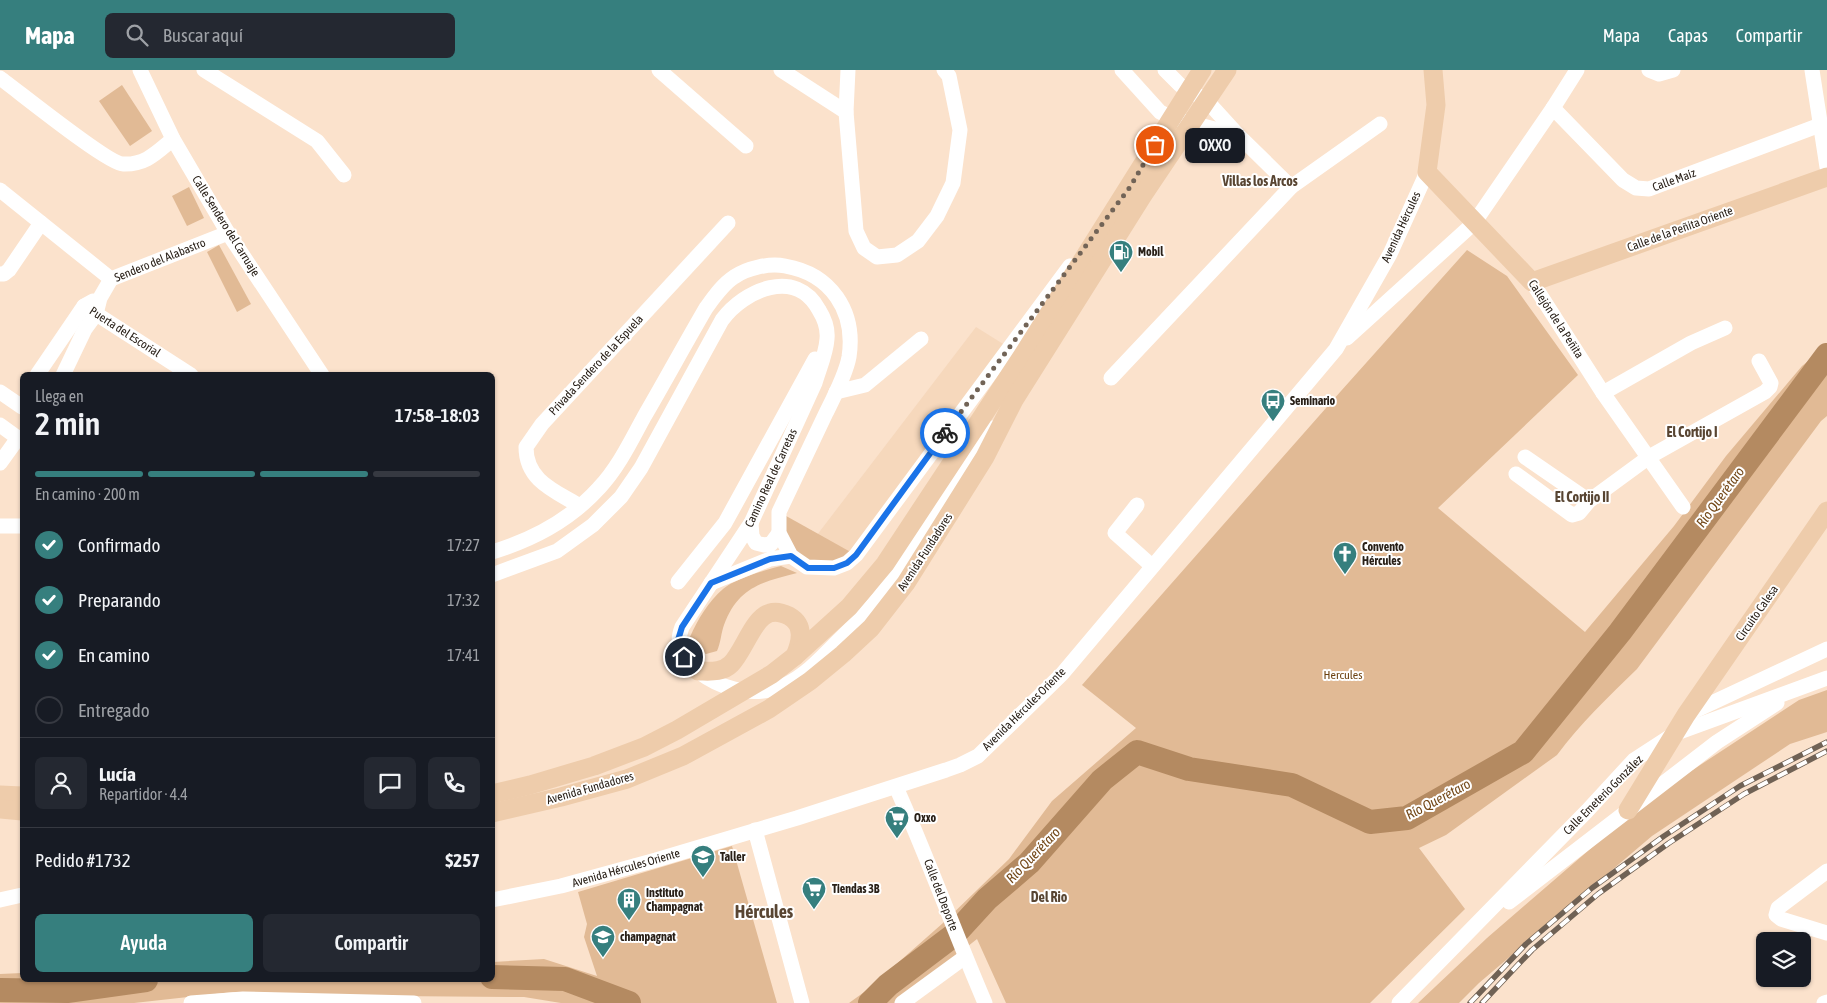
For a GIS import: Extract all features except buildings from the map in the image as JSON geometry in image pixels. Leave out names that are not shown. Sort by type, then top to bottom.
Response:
[{"type":"main road","name":"Avenida Fundadores","points":[[495,793],[594,766],[644,747],[772,674],[850,607],[885,564],[1023,354],[1202,70]]},
{"type":"main road","name":"Avenida Fundadores","points":[[495,812],[627,779],[683,756],[769,709],[810,681],[871,628],[906,583],[985,457],[1014,400],[1143,195],[1227,70]]},
{"type":"main road","name":"Avenida Hércules","points":[[1427,172],[1436,105],[1433,70]]},
{"type":"main road","name":"Callejón de la Peñita","points":[[1427,172],[1532,282]]},
{"type":"main road","name":"Calle de la Peñita Oriente","points":[[1532,282],[1827,177]]},
{"type":"main road","name":"Circuito Calesa","points":[[1628,810],[1686,715],[1827,511]]},
{"type":"main road","points":[[704,676],[730,666],[745,646],[756,624],[762,617],[771,612],[783,613],[795,619],[800,626],[800,643],[795,656]]},
{"type":"main road","points":[[0,795],[20,796]]},
{"type":"main road","points":[[0,809],[20,811]]},
{"type":"street","name":"Calle Sendero del Carruaje","points":[[140,70],[173,139],[228,233],[320,372]]},
{"type":"street","points":[[204,70],[317,142],[344,176]]},
{"type":"street","points":[[659,70],[746,146]]},
{"type":"street","points":[[782,70],[846,112]]},
{"type":"street","points":[[848,70],[846,112],[856,231],[864,248],[877,257],[897,255],[918,241],[937,216],[953,183],[960,130],[949,76],[944,70]]},
{"type":"street","points":[[1122,70],[1156,109],[1172,118],[1200,112],[1238,135]]},
{"type":"street","points":[[1165,70],[1180,85],[1189,89],[1200,112],[1238,135],[1290,187]]},
{"type":"street","points":[[1336,349],[1474,223],[1577,70]]},
{"type":"street","points":[[1649,70],[1659,74],[1672,70]]},
{"type":"street","points":[[1812,70],[1827,168]]},
{"type":"street","points":[[0,78],[94,149],[121,165],[146,161],[173,139]]},
{"type":"street","name":"Calle Maíz","points":[[1553,108],[1623,180],[1636,188],[1649,189],[1820,125]]},
{"type":"street","points":[[1111,378],[1290,187],[1380,124]]},
{"type":"street","name":"Avenida Hércules","points":[[1320,367],[1336,349],[1390,254],[1427,172]]},
{"type":"street","points":[[751,523],[752,536],[756,543],[772,544],[779,533],[791,556],[808,568],[834,568],[847,563],[856,555],[1008,347],[1130,187]]},
{"type":"street","points":[[0,190],[111,278]]},
{"type":"street","points":[[0,274],[4,274],[8,270],[41,223]]},
{"type":"street","name":"Privada Sendero de la Espuela","points":[[580,506],[538,479],[528,466],[526,447],[542,424],[728,224]]},
{"type":"street","name":"Sendero del Alabastro","points":[[39,372],[100,298],[111,278],[228,233]]},
{"type":"street","name":"Camino Real de Carretas","points":[[495,551],[545,531],[580,506],[601,486],[622,457],[706,308],[734,277],[758,267],[783,266],[809,272],[830,287],[844,308],[850,332],[849,358],[836,392],[779,512],[779,533]]},
{"type":"street","name":"Callejón de la Peñita","points":[[1532,282],[1603,393],[1683,507]]},
{"type":"street","name":"Camino Real de Carretas","points":[[495,574],[557,551],[593,525],[621,497],[641,468],[729,310],[765,287],[783,286],[804,291],[816,303],[824,318],[827,338],[822,359],[814,383],[751,523],[682,627],[678,640],[684,657],[704,676]]},
{"type":"street","name":"Sendero del Alabastro","points":[[64,372],[85,329],[90,310]]},
{"type":"street","name":"Puerta del Escorial","points":[[90,310],[186,372]]},
{"type":"street","points":[[1603,393],[1691,343],[1725,328]]},
{"type":"street","points":[[678,582],[725,522],[827,338]]},
{"type":"street","points":[[836,392],[864,385],[921,339]]},
{"type":"street","points":[[1516,474],[1572,516],[1579,513],[1589,501],[1649,457],[1765,392],[1771,383],[1759,361]]},
{"type":"street","name":"Avenida Hércules Oriente","points":[[495,899],[561,886],[755,830],[896,787],[960,765],[978,756],[1062,674],[1320,367]]},
{"type":"street","points":[[0,392],[20,402]]},
{"type":"street","points":[[704,676],[733,689],[752,692],[774,689],[803,674],[814,665],[880,597],[908,557],[976,450],[1014,400]]},
{"type":"street","points":[[0,425],[20,440],[0,464]]},
{"type":"street","points":[[1525,457],[1589,501]]},
{"type":"street","points":[[1137,505],[1115,533],[1152,566]]},
{"type":"street","points":[[0,526],[20,526]]},
{"type":"street","points":[[711,583],[770,559],[791,556]]},
{"type":"street","points":[[1686,715],[1827,650]]},
{"type":"street","name":"Calle Emeterio González","points":[[1399,1003],[1587,811],[1634,760],[1674,734],[1827,678]]},
{"type":"street","name":"Calle Emeterio González","points":[[1463,938],[1717,742],[1802,688]]},
{"type":"street","name":"Calle del Deporte","points":[[896,787],[924,851],[984,1003]]},
{"type":"street","points":[[1587,811],[1589,824],[1602,830]]},
{"type":"street","points":[[755,830],[802,1003]]},
{"type":"street","points":[[1827,871],[1778,908],[1776,915],[1781,919],[1827,933]]},
{"type":"street","points":[[0,900],[20,895]]},
{"type":"street","points":[[902,1003],[963,953]]},
{"type":"street","points":[[191,1003],[244,999],[414,1003]]},
{"type":"shaded area","points":[[976,327],[1008,347],[856,555],[817,535]]},
{"type":"green space","points":[[122,85],[152,131],[130,146],[99,101]]},
{"type":"green space","points":[[189,187],[204,218],[187,226],[172,196]]},
{"type":"green space","points":[[219,245],[251,304],[237,312],[207,252]]},
{"type":"green space","name":"Hercules","points":[[1467,250],[1507,276],[1578,375],[1438,508],[1585,632],[1674,526],[1726,456],[1802,366],[1827,346],[1827,416],[1821,421],[1637,669],[1585,721],[1557,755],[1446,835],[1419,848],[1465,909],[1370,1003],[1006,1003],[977,939],[896,1003],[849,1003],[867,990],[943,923],[1009,859],[1052,801],[1136,728],[1082,685]]},
{"type":"green space","points":[[779,512],[856,555],[808,568],[778,525]]},
{"type":"green space","points":[[781,566],[797,573],[762,583],[744,594],[730,612],[724,625],[717,651],[706,654],[695,649],[690,637],[696,624],[713,599],[723,589],[742,578]]},
{"type":"green space","points":[[1827,690],[1827,732],[1790,744],[1652,836],[1479,983],[1459,1003],[1418,1003],[1487,938],[1647,800],[1799,700]]},
{"type":"green space","points":[[732,846],[777,1003],[561,1003],[524,997],[233,992],[134,1003],[0,1003],[0,974],[20,973],[20,982],[495,982],[495,962],[544,959],[597,976],[584,937],[587,924],[578,892]]},
{"type":"waterway","name":"Río Querétaro","points":[[870,1003],[888,985],[954,935],[987,899],[1029,863],[1102,780],[1137,752],[1189,769],[1292,785],[1370,822],[1407,818],[1523,752],[1620,632],[1827,355]]},
{"type":"waterway","name":"Río Querétaro","points":[[495,977],[565,979],[629,1003]]},
{"type":"waterway","name":"Río Querétaro","points":[[0,990],[67,991],[132,982]]},
{"type":"railway","points":[[1470,1003],[1526,944],[1592,888],[1664,836],[1740,786],[1827,742]]},
{"type":"railway","points":[[1482,1003],[1532,950],[1598,894],[1669,843],[1744,794],[1827,751]]},
{"type":"way so far","points":[[945,433],[1130,187],[1155,145]]},
{"type":"place","name":"OXXO","points":[[1155,145]]},
{"type":"place","name":"Mobil","points":[[1121,273]]},
{"type":"place","name":"Seminario","points":[[1273,422]]},
{"type":"place","name":"Convento Hércules","points":[[1345,575]]},
{"type":"place","name":"Oxxo","points":[[897,839]]},
{"type":"place","name":"Taller","points":[[703,878]]},
{"type":"place","name":"Tiendas 3B","points":[[814,910]]},
{"type":"place","name":"Instituto Champagnat","points":[[629,921]]},
{"type":"place","name":"champagnat","points":[[603,958]]},
{"type":"district","name":"Villas los Arcos","points":[[1260,181]]},
{"type":"district","name":"El Cortijo I","points":[[1692,432]]},
{"type":"district","name":"El Cortijo II","points":[[1582,497]]},
{"type":"district","name":"Del Rio","points":[[1049,897]]},
{"type":"district","name":"Hércules","points":[[764,912]]},
{"type":"route","points":[[684,657],[678,640],[682,627],[711,583],[770,559],[791,556],[808,568],[834,568],[847,563],[856,555],[945,433]]}]
